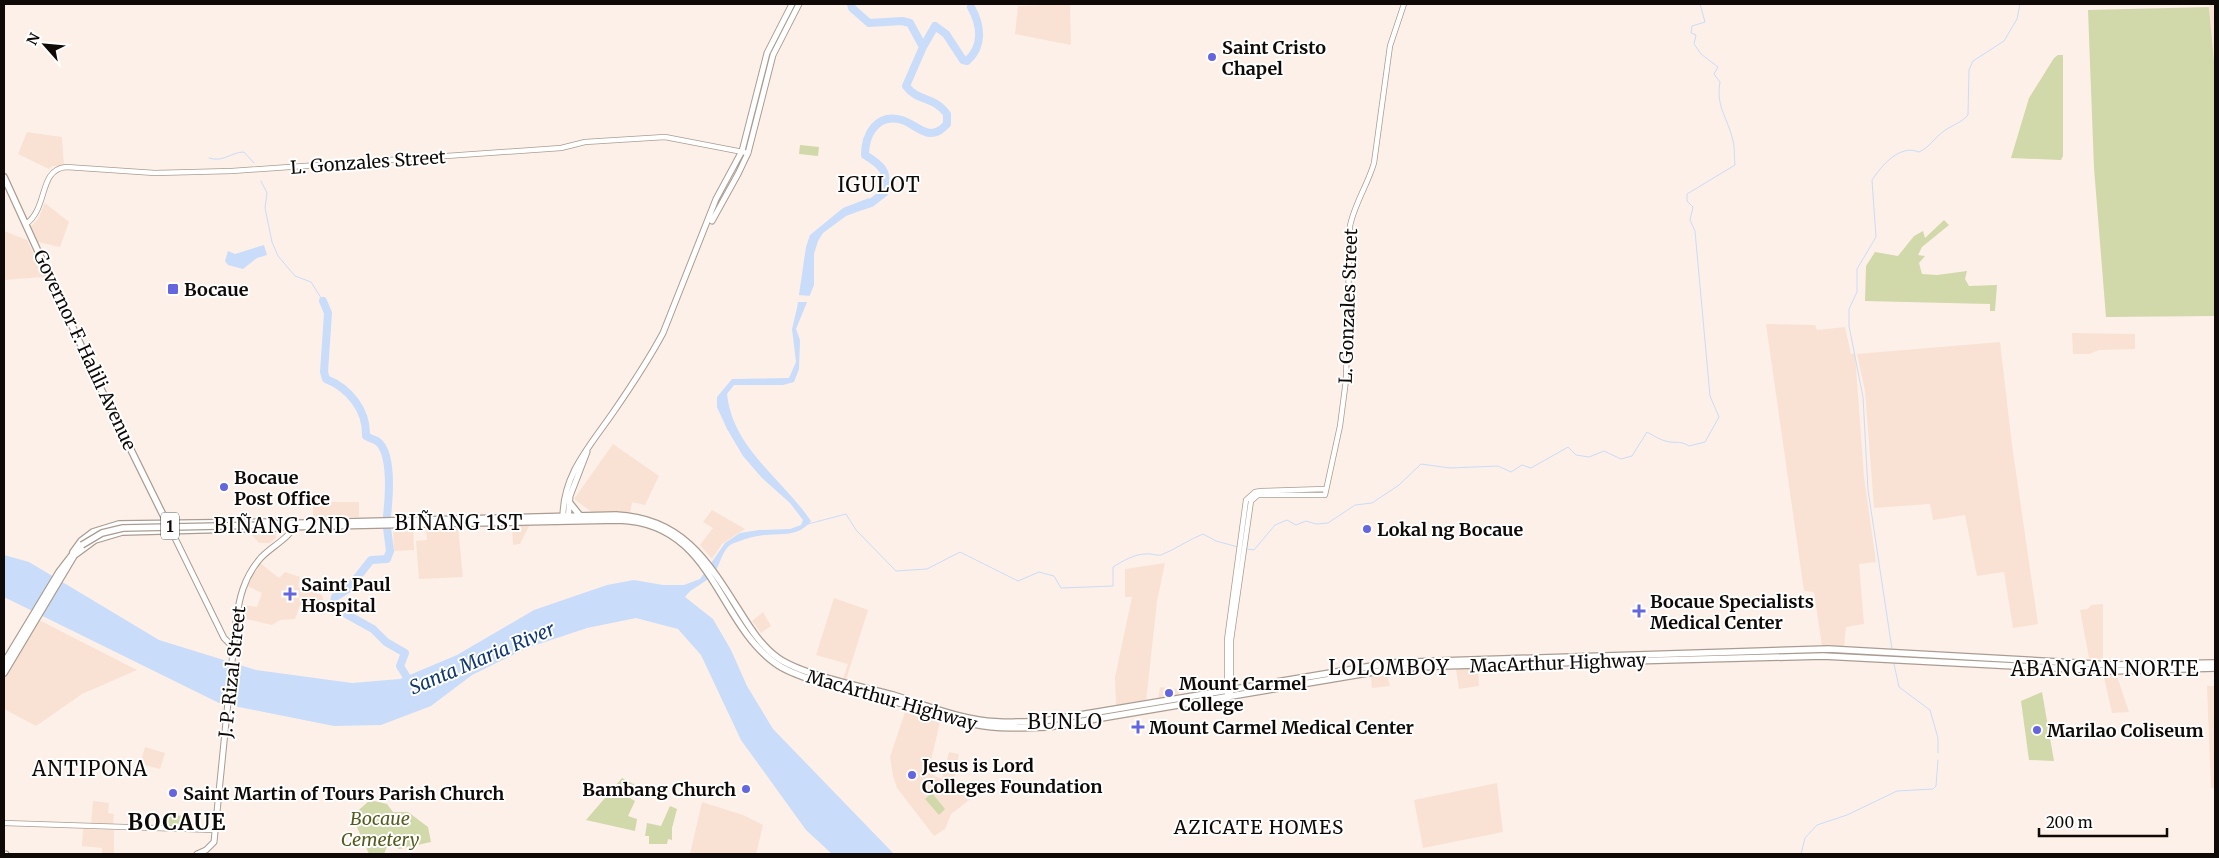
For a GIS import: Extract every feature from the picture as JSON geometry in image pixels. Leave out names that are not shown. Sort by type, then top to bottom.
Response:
[{"type":"main road","points":[[566,520],[564,495],[571,475],[652,353],[705,232],[716,200],[742,151],[768,54],[792,4]]},
{"type":"main road","points":[[705,232],[748,153],[773,55],[799,4]]},
{"type":"main road","name":"Governor F. Halili Avenue","points":[[4,176],[100,387],[167,523]]},
{"type":"main road","points":[[566,520],[576,476],[588,447]]},
{"type":"main road","points":[[569,502],[580,517]]},
{"type":"main road","name":"MacArthur Highway","points":[[566,520],[580,517],[625,516],[657,523],[681,536],[700,558],[754,633],[768,650],[782,661],[850,684],[972,719],[1015,723],[1044,721],[1391,669],[1578,661],[1822,656],[2112,671],[2215,668]]},
{"type":"main road","name":"MacArthur Highway","points":[[4,673],[81,541],[101,528],[119,524],[294,525],[624,520],[645,525],[673,537],[700,558]]},
{"type":"main road","name":"MacArthur Highway","points":[[77,550],[95,540],[112,534],[278,525]]},
{"type":"main road","name":"1","points":[[77,550],[98,534],[123,528],[278,525]]},
{"type":"main road","name":"J. P. Rizal Street","points":[[196,854],[206,850],[214,842],[239,600],[246,580],[260,559],[274,544],[290,534],[294,525]]},
{"type":"main road","points":[[172,530],[224,638],[234,648]]},
{"type":"main road","name":"MacArthur Highway","points":[[4,664],[35,617]]},
{"type":"main road","name":"MacArthur Highway","points":[[1229,692],[1390,663],[1586,655],[1828,649],[2108,665],[2215,663]]},
{"type":"street","name":"L. Gonzales Street","points":[[1229,692],[1231,640],[1246,500],[1254,492],[1326,492],[1340,426],[1346,380],[1350,226],[1374,163],[1390,46],[1404,4]]},
{"type":"street","name":"L. Gonzales Street","points":[[26,224],[34,218],[39,210],[51,175],[55,169],[66,167],[155,173],[232,171],[561,148],[585,142],[666,137],[742,151]]},
{"type":"street","points":[[742,151],[748,153]]},
{"type":"street","points":[[4,822],[215,830]]},
{"type":"shaded area","points":[[1070,4],[1071,45],[1015,34],[1018,6]]},
{"type":"shaded area","points":[[2209,4],[2215,4],[2215,73],[2213,54]]},
{"type":"shaded area","points":[[27,132],[62,137],[64,166],[52,166],[49,169],[18,154]]},
{"type":"shaded area","points":[[45,203],[69,222],[60,247],[38,242],[31,226],[38,219]]},
{"type":"shaded area","points":[[4,231],[27,240],[45,277],[4,280]]},
{"type":"shaded area","points":[[1766,324],[1815,325],[1817,330],[1845,327],[1851,354],[1855,353],[1864,477],[1876,562],[1859,564],[1864,624],[1846,627],[1844,647],[1822,646],[1814,592],[1804,591]]},
{"type":"shaded area","points":[[2072,333],[2135,334],[2135,349],[2099,350],[2089,354],[2073,354]]},
{"type":"shaded area","points":[[2000,342],[2012,445],[2038,624],[2013,628],[2004,572],[1977,576],[1965,515],[1933,520],[1930,504],[1874,508],[1865,391],[1857,354]]},
{"type":"shaded area","points":[[613,444],[659,476],[645,505],[632,502],[630,513],[593,513],[574,499]]},
{"type":"shaded area","points":[[313,502],[359,502],[359,517],[313,517]]},
{"type":"shaded area","points":[[712,510],[745,529],[722,544],[712,559],[700,545],[713,528],[703,522]]},
{"type":"shaded area","points":[[530,524],[520,544],[513,545],[512,525]]},
{"type":"shaded area","points":[[393,527],[413,527],[414,550],[394,551]]},
{"type":"shaded area","points":[[426,527],[458,527],[463,577],[419,579],[416,541],[427,540]]},
{"type":"shaded area","points":[[248,531],[275,531],[276,538],[270,543],[259,543]]},
{"type":"shaded area","name":"Saint Paul Hospital","points":[[260,563],[279,578],[285,572],[300,577],[298,587],[322,595],[324,602],[316,608],[300,605],[295,619],[280,620],[272,625],[242,618],[244,605],[257,607],[262,593],[247,586]]},
{"type":"shaded area","points":[[1165,563],[1157,601],[1146,702],[1116,706],[1115,677],[1132,597],[1125,597],[1125,569]]},
{"type":"shaded area","points":[[834,598],[868,610],[846,680],[843,679],[848,664],[816,655]]},
{"type":"shaded area","points":[[2103,604],[2103,659],[2089,658],[2080,610],[2088,609],[2091,605]]},
{"type":"shaded area","points":[[763,612],[771,626],[761,633],[752,621]]},
{"type":"shaded area","points":[[39,620],[137,670],[82,694],[36,726],[4,709],[4,679]]},
{"type":"shaded area","points":[[1456,669],[1478,669],[1479,686],[1459,689]]},
{"type":"shaded area","points":[[2103,673],[2116,673],[2129,712],[2112,713]]},
{"type":"shaded area","points":[[1387,675],[1390,686],[1372,688],[1371,677]]},
{"type":"shaded area","points":[[2207,686],[2215,686],[2215,788],[2211,788]]},
{"type":"shaded area","name":"Mount Carmel College","points":[[1160,687],[1179,689],[1179,698],[1158,701]]},
{"type":"shaded area","name":"Jesus is Lord Colleges Foundation","points":[[905,712],[940,722],[928,773],[942,779],[949,752],[959,754],[954,781],[972,798],[951,814],[945,829],[934,836],[897,788],[893,776],[890,757]]},
{"type":"shaded area","points":[[145,747],[165,753],[160,769],[140,764]]},
{"type":"shaded area","points":[[1497,783],[1503,832],[1423,848],[1414,800]]},
{"type":"shaded area","points":[[93,801],[109,803],[108,813],[114,814],[113,826],[91,824]]},
{"type":"shaded area","points":[[702,802],[743,815],[763,825],[756,854],[690,854]]},
{"type":"shaded area","points":[[83,829],[114,830],[114,853],[102,853],[102,848],[82,846]]},
{"type":"green space","points":[[2209,7],[2215,73],[2215,316],[2106,317],[2094,168],[2088,10]]},
{"type":"green space","points":[[2058,55],[2063,55],[2063,156],[2061,160],[2011,158],[2029,98],[2054,58]]},
{"type":"green space","points":[[800,145],[819,147],[818,156],[799,154]]},
{"type":"green space","points":[[1944,220],[1949,225],[1922,247],[1918,255],[1925,256],[1919,263],[1922,274],[1937,275],[1967,271],[1965,279],[1969,286],[1997,285],[1995,311],[1990,311],[1990,304],[1865,301],[1866,266],[1875,252],[1898,256],[1914,236],[1923,231],[1925,238]]},
{"type":"green space","name":"Marilao Coliseum","points":[[2042,692],[2054,761],[2029,760],[2021,701]]},
{"type":"green space","points":[[622,778],[635,785],[628,797],[635,801],[628,816],[637,819],[635,831],[586,820]]},
{"type":"green space","points":[[932,793],[945,809],[939,815],[925,799]]},
{"type":"green space","name":"Bocaue Cemetery","points":[[370,800],[387,804],[393,812],[408,812],[428,827],[431,842],[399,849],[394,846],[387,847],[384,854],[369,854],[352,816]]},
{"type":"green space","points":[[670,806],[677,809],[672,828],[672,840],[668,839],[667,844],[649,844],[649,836],[645,836],[647,823],[661,826]]},
{"type":"green space","points":[[166,815],[189,816],[188,828],[165,827]]},
{"type":"water","name":"Santa Maria River","points":[[869,198],[873,206],[846,216],[823,233],[818,241],[814,254],[814,285],[796,329],[800,340],[799,369],[794,382],[783,385],[734,385],[727,394],[731,413],[749,447],[811,521],[806,527],[793,533],[765,535],[732,544],[726,549],[714,573],[685,597],[713,619],[731,650],[747,686],[773,729],[894,854],[832,854],[806,830],[741,740],[701,655],[678,629],[636,618],[587,628],[527,648],[472,675],[431,706],[381,725],[334,726],[219,703],[4,597],[4,555],[29,562],[159,640],[256,670],[352,683],[400,679],[457,655],[534,610],[607,585],[634,580],[663,585],[684,585],[700,579],[725,543],[740,533],[790,529],[801,525],[803,520],[790,503],[762,478],[743,456],[717,407],[717,397],[732,379],[789,378],[796,362],[792,329],[806,247],[810,235],[843,208]]},
{"type":"water","points":[[264,245],[267,255],[257,258],[243,269],[228,265],[225,261],[228,251],[235,254]]},
{"type":"pier","points":[[797,295],[813,296],[810,302],[796,302]]},
{"type":"waterway","points":[[851,4],[852,8],[869,23],[902,21],[910,23],[923,47]]},
{"type":"waterway","points":[[1247,549],[1254,550],[1275,525],[1287,520],[1296,525],[1306,521],[1316,524],[1328,523],[1355,505],[1372,503],[1399,485],[1421,464],[1450,468],[1498,466],[1511,472],[1522,465],[1531,468],[1568,447],[1576,455],[1589,457],[1604,451],[1621,459],[1632,456],[1647,432],[1664,441],[1682,443],[1689,446],[1705,442],[1719,417],[1710,396],[1695,231],[1690,220],[1693,207],[1687,201],[1687,194],[1735,165],[1733,140],[1720,104],[1720,82],[1714,74],[1718,67],[1701,54],[1694,44],[1696,35],[1691,33],[1692,26],[1705,22],[1700,4]]},
{"type":"waterway","points":[[1892,649],[1868,490],[1863,397],[1849,326],[1849,309],[1857,292],[1857,269],[1876,237],[1872,180],[1892,157],[1905,151],[1919,152],[1923,150],[1941,133],[1968,115],[1969,70],[1973,61],[2004,41],[2017,19],[2020,4]]},
{"type":"waterway","points":[[862,206],[871,203],[885,192],[886,179],[883,170],[876,162],[865,155],[867,140],[879,122],[893,119],[902,120],[930,133],[942,129],[947,124],[947,114],[942,108],[916,95],[906,86],[923,47],[935,26],[946,34],[963,60],[967,61],[972,55],[978,42],[979,28],[971,7]]},
{"type":"waterway","points":[[209,158],[219,159],[244,152],[254,163]]},
{"type":"waterway","points":[[261,181],[267,193],[265,208],[272,242],[278,256],[295,276],[311,282],[323,301]]},
{"type":"waterway","points":[[323,301],[328,313],[324,372],[326,379],[342,388],[355,401],[366,426],[366,436],[377,441],[386,455],[389,476],[387,516]]},
{"type":"waterway","points":[[808,524],[846,514],[856,530],[896,571],[927,569],[960,552],[1018,581],[1039,572],[1054,576],[1061,588],[1113,586],[1113,567],[1121,562],[1142,554],[1161,555],[1203,534],[1216,541],[1238,547]]},
{"type":"waterway","name":"Santa Maria River","points":[[387,528],[390,551],[387,559],[371,560],[348,589],[335,597],[334,603],[337,609],[373,629],[386,642],[405,653],[400,666],[411,684]]},
{"type":"waterway","points":[[1894,664],[1899,687],[1930,710],[1938,738],[1938,753]]},
{"type":"waterway","points":[[1801,854],[1805,838],[1817,825],[1847,815],[1897,791],[1933,789],[1936,786],[1938,760]]},
{"type":"place","name":"Saint Cristo Chapel","points":[[1212,57]]},
{"type":"place","name":"Bocaue","points":[[173,289]]},
{"type":"place","name":"Bocaue Post Office","points":[[224,487]]},
{"type":"place","name":"Lokal ng Bocaue","points":[[1367,529]]},
{"type":"place","name":"Saint Paul Hospital","points":[[290,594]]},
{"type":"place","name":"Bocaue Specialists Medical Center","points":[[1639,611]]},
{"type":"place","name":"Mount Carmel College","points":[[1169,693]]},
{"type":"place","name":"Mount Carmel Medical Center","points":[[1138,727]]},
{"type":"place","name":"Marilao Coliseum","points":[[2037,730]]},
{"type":"place","name":"Jesus is Lord Colleges Foundation","points":[[912,775]]},
{"type":"place","name":"Bambang Church","points":[[746,789]]},
{"type":"place","name":"Saint Martin of Tours Parish Church","points":[[173,793]]},
{"type":"district","name":"IGULOT","points":[[879,184]]},
{"type":"district","name":"BIÑANG 1ST","points":[[459,522]]},
{"type":"district","name":"BIÑANG 2ND","points":[[282,525]]},
{"type":"district","name":"LOLOMBOY","points":[[1389,667]]},
{"type":"district","name":"ABANGAN NORTE","points":[[2105,668]]},
{"type":"district","name":"BUNLO","points":[[1065,721]]},
{"type":"district","name":"ANTIPONA","points":[[90,768]]},
{"type":"district","name":"BOCAUE","points":[[177,822]]},
{"type":"district","name":"AZICATE HOMES","points":[[1259,827]]}]
